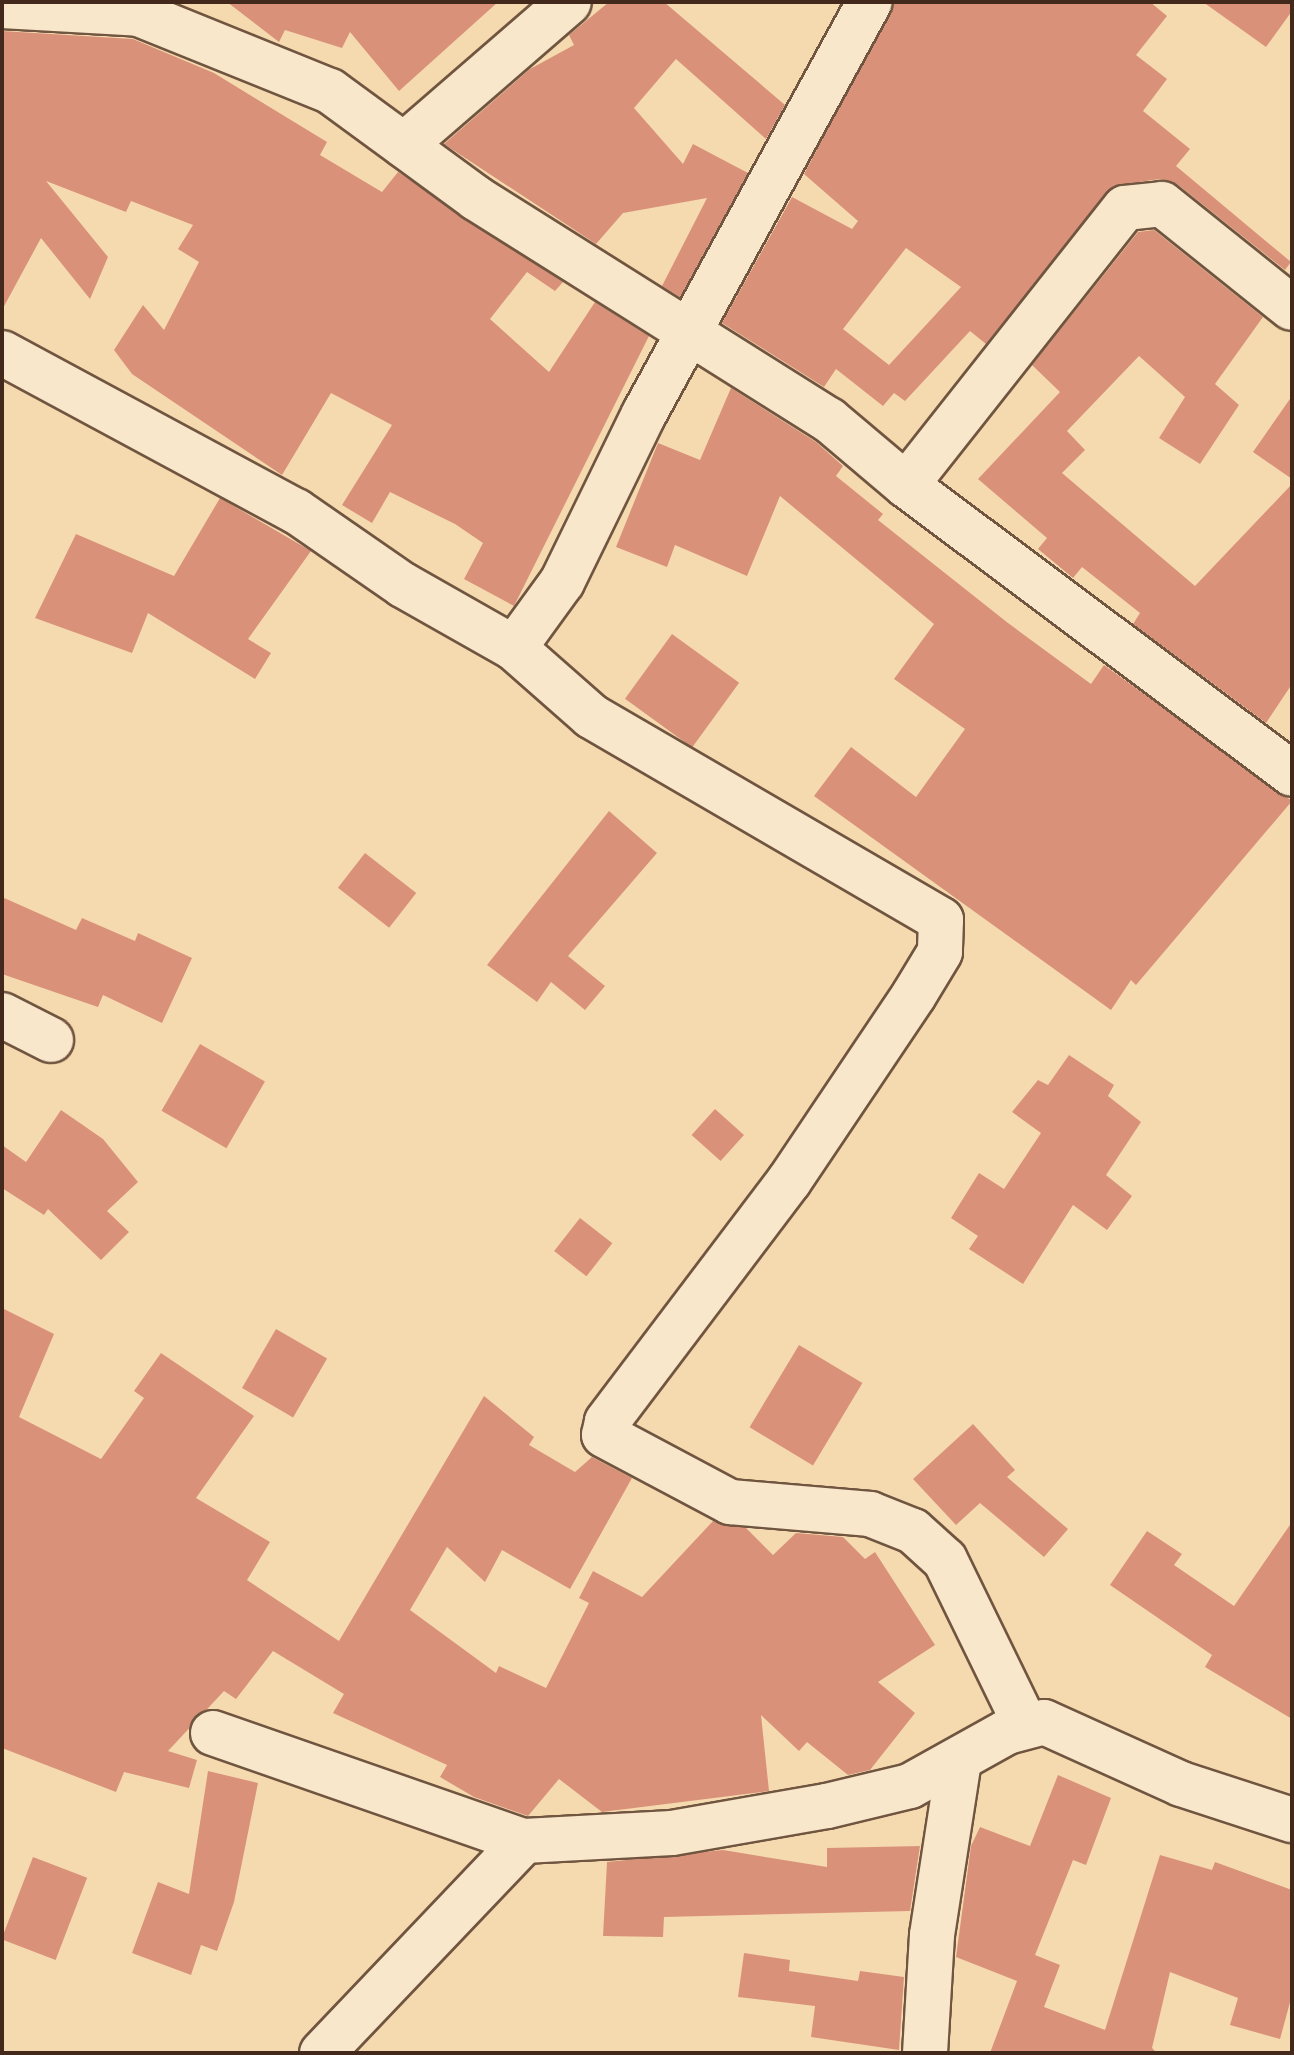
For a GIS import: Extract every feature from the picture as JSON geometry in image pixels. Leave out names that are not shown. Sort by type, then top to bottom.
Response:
[{"type":"street","points":[[404,145],[569,2]]},
{"type":"street","points":[[514,648],[562,582],[689,331],[870,2]]},
{"type":"street","points":[[2,6],[139,14],[330,91],[404,145],[829,420],[906,485],[1292,774]]},
{"type":"street","points":[[906,485],[1125,208],[1162,204],[1292,308]]},
{"type":"street","points":[[2,353],[296,511],[403,585],[514,648],[591,716],[941,920],[940,952],[914,995],[789,1181],[607,1422],[604,1435],[730,1502],[870,1514],[913,1531],[945,1560],[1025,1724]]},
{"type":"street","points":[[2,1015],[51,1040]]},
{"type":"street","points":[[213,1733],[524,1841],[672,1833],[827,1806],[910,1786],[1025,1724],[1044,1722],[1181,1784],[1292,1820]]},
{"type":"street","points":[[925,2053],[932,1935],[959,1761]]},
{"type":"street","points":[[322,2053],[524,1841]]},
{"type":"building","points":[[227,2],[498,2],[399,91],[350,32],[342,48],[285,30],[279,42]]},
{"type":"building","points":[[609,2],[664,2],[785,105],[766,139],[676,59],[634,108],[683,164],[693,144],[748,173],[680,297],[662,286],[707,198],[623,213],[596,244],[444,144],[530,69],[574,45],[569,35]]},
{"type":"building","points":[[895,2],[1150,2],[1167,16],[1136,55],[1167,79],[1143,111],[1190,149],[1176,166],[1291,262],[1285,270],[1177,184],[1159,179],[1113,186],[986,344],[970,331],[905,401],[894,393],[883,406],[836,369],[824,387],[722,323],[792,197],[852,229],[858,221],[804,174]],"holes":[[[906,248],[961,287],[889,365],[843,329]]]},
{"type":"building","points":[[1203,2],[1292,2],[1292,11],[1266,47]]},
{"type":"building","points":[[2,31],[133,39],[214,73],[327,142],[320,155],[382,192],[398,172],[563,282],[555,291],[527,272],[490,319],[549,372],[595,302],[649,336],[514,606],[464,579],[483,543],[455,524],[390,492],[372,523],[342,505],[392,425],[331,393],[282,475],[132,374],[114,350],[143,305],[164,330],[199,262],[178,249],[193,225],[131,201],[126,212],[46,181],[108,257],[90,299],[41,238],[2,310]]},
{"type":"building","points":[[1154,230],[1263,317],[1215,384],[1239,405],[1200,464],[1159,438],[1185,397],[1139,356],[1067,431],[1085,450],[1062,473],[1195,586],[1292,484],[1292,684],[1266,723],[1133,624],[1140,613],[1082,567],[1073,578],[1038,549],[1047,538],[978,479],[1060,392],[1032,365],[1138,232]]},
{"type":"building","points":[[731,388],[816,442],[843,466],[836,476],[883,514],[878,520],[1008,623],[1091,684],[1104,665],[1292,801],[1136,985],[1131,980],[1111,1010],[814,796],[851,747],[916,797],[965,729],[894,679],[934,624],[780,496],[747,576],[675,545],[667,567],[616,547],[658,443],[700,460]]},
{"type":"building","points":[[1292,396],[1292,479],[1253,452]]},
{"type":"building","points":[[220,498],[311,551],[248,639],[271,653],[255,679],[148,613],[132,653],[35,618],[76,534],[174,576]]},
{"type":"building","points":[[672,634],[739,683],[692,748],[625,699]]},
{"type":"building","points":[[609,811],[657,853],[568,956],[605,986],[585,1010],[551,982],[537,1002],[487,965]]},
{"type":"building","points":[[365,853],[416,893],[389,928],[338,888]]},
{"type":"building","points":[[2,897],[76,930],[82,918],[135,941],[138,933],[192,958],[162,1023],[103,995],[98,1007],[2,974]]},
{"type":"building","points":[[200,1044],[265,1082],[226,1148],[162,1111]]},
{"type":"building","points":[[1069,1055],[1114,1085],[1108,1096],[1141,1122],[1106,1175],[1132,1196],[1107,1230],[1073,1205],[1023,1284],[969,1249],[978,1236],[951,1218],[979,1173],[1004,1189],[1041,1133],[1012,1112],[1038,1080],[1048,1085]]},
{"type":"building","points":[[715,1109],[744,1135],[721,1161],[692,1135]]},
{"type":"building","points":[[61,1110],[103,1139],[138,1182],[107,1211],[129,1232],[101,1260],[48,1209],[44,1215],[2,1188],[2,1145],[26,1162]]},
{"type":"building","points":[[580,1218],[612,1243],[586,1276],[554,1251]]},
{"type":"building","points":[[2,1308],[54,1334],[19,1417],[101,1459],[144,1398],[134,1391],[161,1353],[254,1416],[196,1498],[270,1542],[247,1580],[339,1641],[484,1396],[534,1437],[529,1445],[575,1472],[592,1457],[632,1478],[570,1589],[502,1550],[485,1582],[447,1547],[410,1610],[496,1673],[499,1666],[546,1688],[589,1603],[579,1598],[593,1571],[642,1597],[713,1521],[746,1528],[773,1555],[796,1533],[843,1537],[865,1559],[875,1552],[935,1645],[878,1682],[915,1713],[870,1770],[848,1775],[807,1742],[799,1751],[761,1715],[769,1791],[602,1812],[559,1779],[528,1816],[474,1797],[440,1777],[447,1765],[333,1713],[344,1694],[273,1651],[236,1699],[224,1691],[168,1751],[197,1760],[189,1788],[124,1772],[116,1792],[2,1748]]},
{"type":"building","points":[[276,1329],[327,1358],[293,1417],[242,1388]]},
{"type":"building","points":[[799,1345],[862,1383],[813,1465],[750,1427]]},
{"type":"building","points":[[973,1424],[1015,1470],[1007,1477],[1068,1529],[1044,1557],[980,1503],[956,1525],[913,1479]]},
{"type":"building","points":[[1292,1522],[1292,1719],[1205,1667],[1212,1655],[1110,1585],[1147,1531],[1182,1554],[1174,1565],[1234,1606]]},
{"type":"building","points":[[208,1771],[258,1783],[234,1902],[217,1951],[201,1945],[191,1975],[132,1953],[158,1882],[189,1894]]},
{"type":"building","points":[[1058,1775],[1111,1798],[1086,1865],[1073,1860],[1035,1955],[1060,1965],[1044,2007],[1105,2030],[1160,1855],[1212,1870],[1215,1862],[1292,1890],[1292,1995],[1280,2039],[1230,2025],[1238,1998],[1170,1972],[1152,2048],[1157,2053],[990,2053],[1017,1981],[956,1957],[971,1846],[980,1827],[1030,1846]]},
{"type":"building","points":[[920,1846],[910,1911],[664,1917],[663,1937],[603,1936],[607,1862],[723,1850],[827,1867],[827,1848]]},
{"type":"building","points":[[33,1857],[87,1878],[56,1960],[2,1939]]},
{"type":"building","points":[[744,1953],[790,1960],[789,1971],[858,1981],[860,1971],[904,1977],[899,2050],[811,2037],[815,2006],[738,1997]]}]
